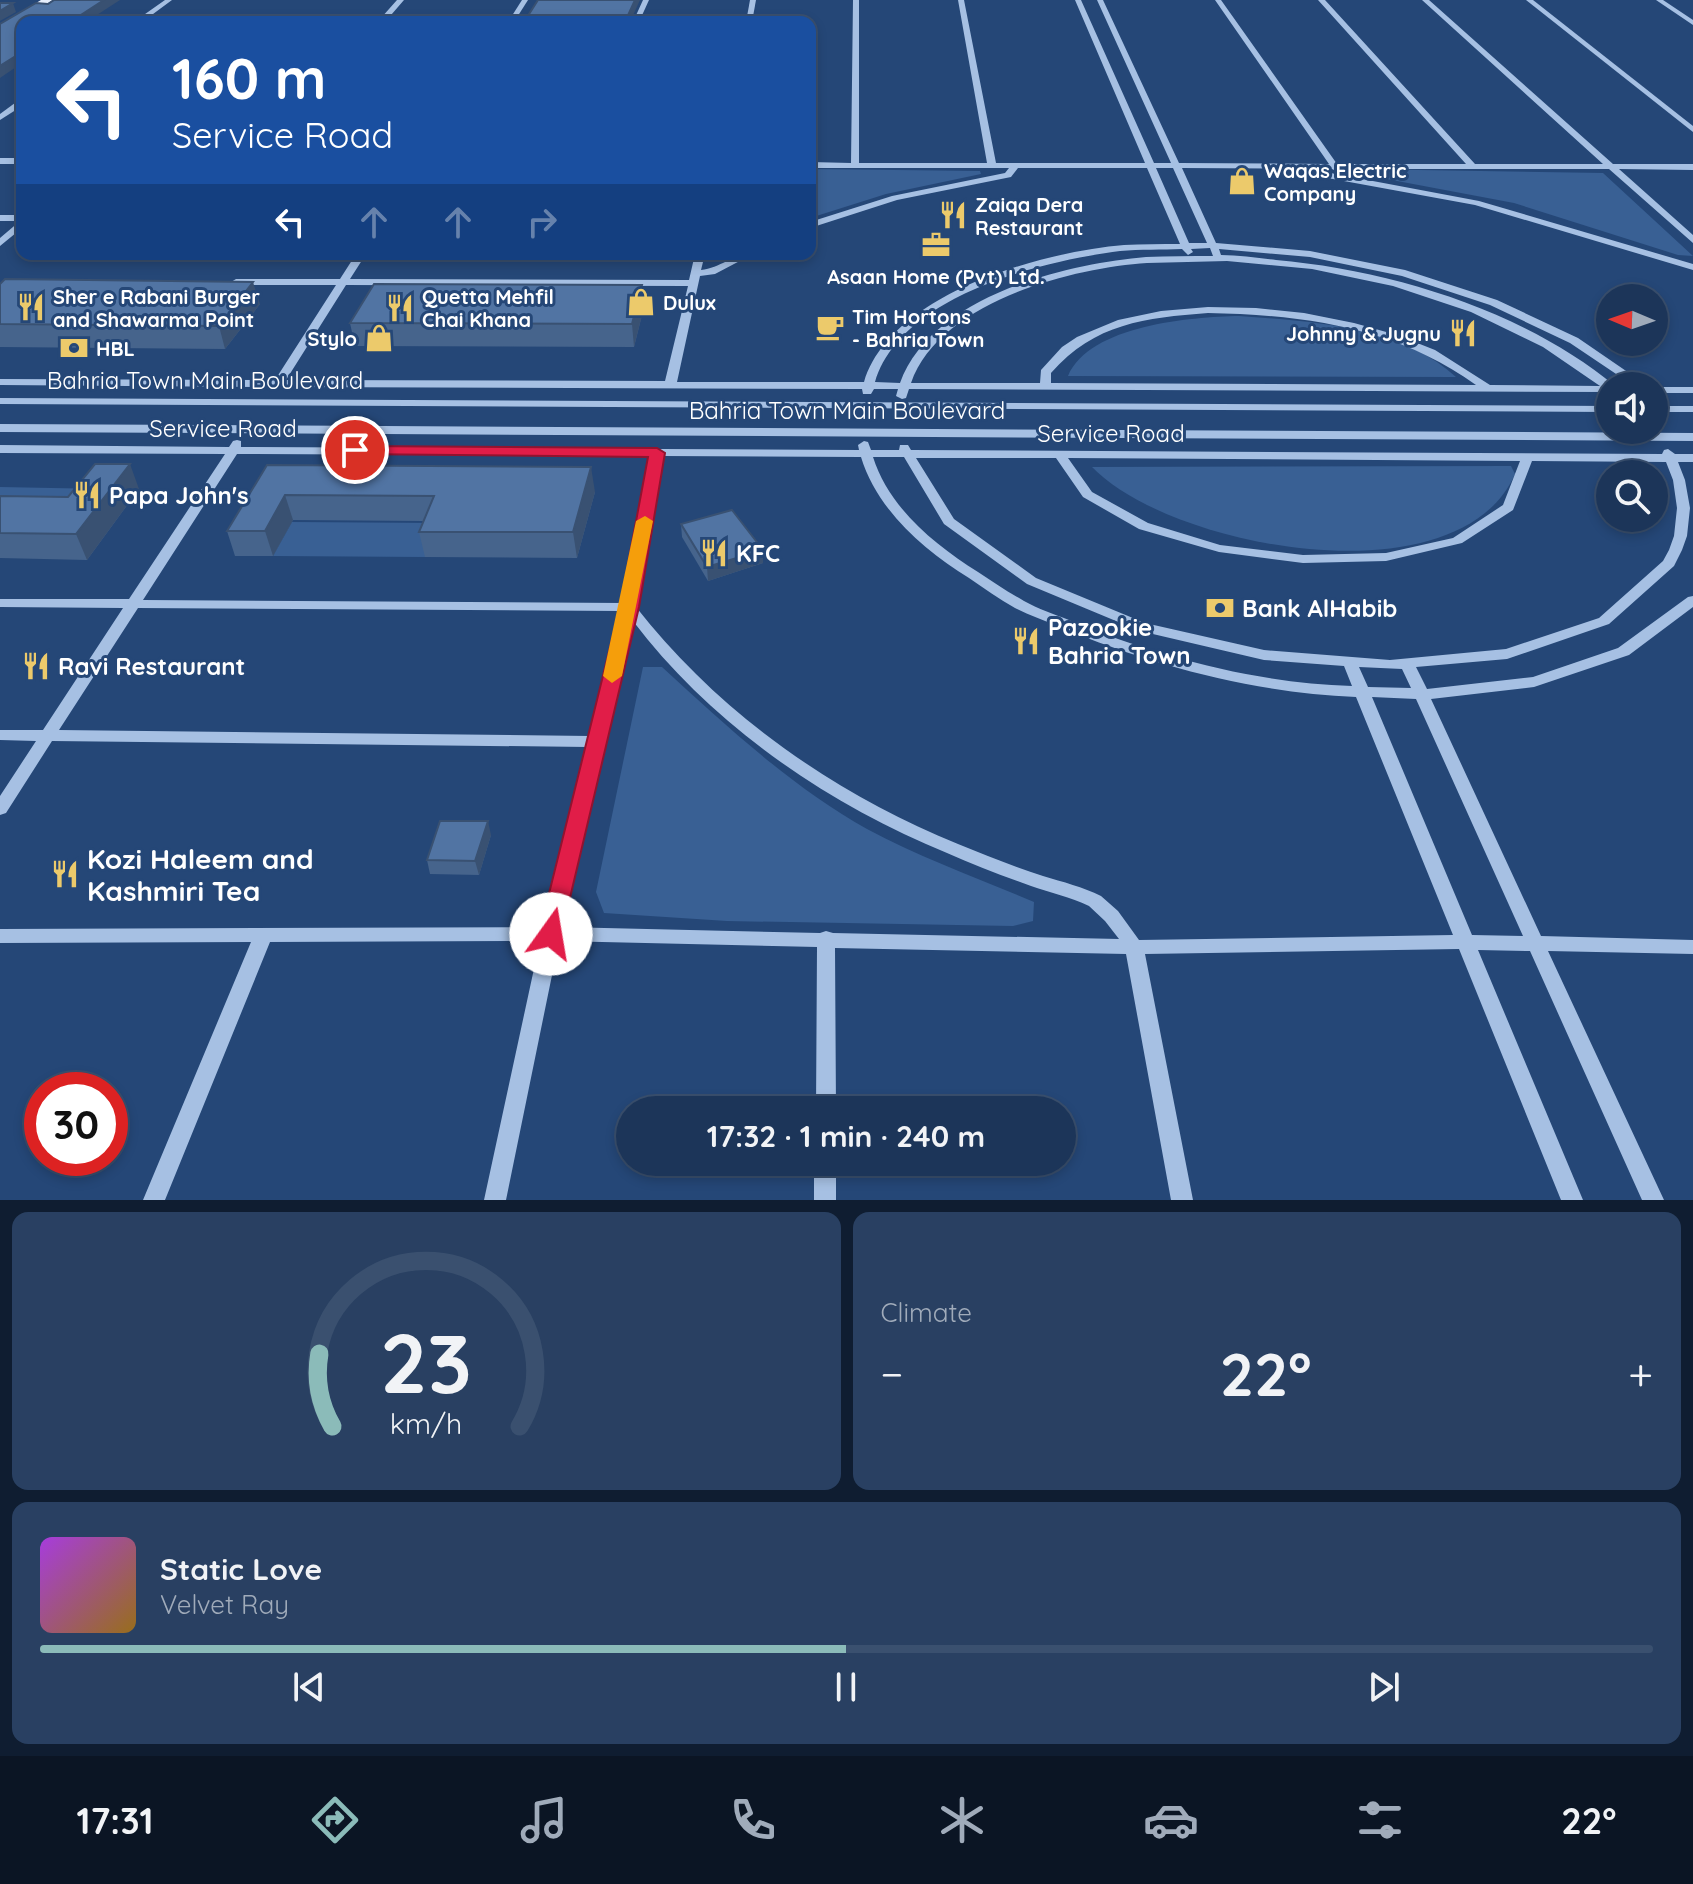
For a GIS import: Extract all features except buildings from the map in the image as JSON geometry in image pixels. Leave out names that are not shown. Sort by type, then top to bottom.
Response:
[{"type":"main road","points":[[0,15],[25,0]]},
{"type":"main road","points":[[22,16],[48,0]]},
{"type":"street","points":[[146,16],[169,0]]},
{"type":"street","points":[[387,16],[401,0]]},
{"type":"street","points":[[855,165],[856,0]]},
{"type":"street","points":[[961,0],[992,166]]},
{"type":"street","points":[[1078,0],[1191,259]]},
{"type":"street","points":[[1100,0],[1219,260]]},
{"type":"street","points":[[1218,0],[1336,168]]},
{"type":"street","points":[[1321,0],[1474,168]]},
{"type":"street","points":[[1425,0],[1693,240]]},
{"type":"street","points":[[1529,0],[1693,130]]},
{"type":"street","points":[[1659,0],[1693,23]]},
{"type":"street","points":[[816,165],[1693,167]]},
{"type":"street","points":[[816,223],[909,194],[1008,175],[1013,167]]},
{"type":"street","points":[[1306,168],[1317,174],[1507,210],[1693,267]]},
{"type":"street","points":[[1676,224],[1693,224]]},
{"type":"street","points":[[0,243],[16,226]]},
{"type":"street","points":[[864,404],[879,360],[908,326],[933,307],[980,283],[1075,256],[1185,246],[1317,256],[1447,286],[1556,330],[1624,372]]},
{"type":"street","points":[[900,406],[915,361],[934,338],[966,313],[1005,293],[1080,270],[1191,259],[1344,273],[1444,299],[1536,338],[1596,379]]},
{"type":"street","points":[[266,402],[357,260]]},
{"type":"street","points":[[670,386],[699,260]]},
{"type":"street","points":[[218,282],[694,279],[736,260]]},
{"type":"street","points":[[1046,388],[1045,372],[1061,354],[1092,334],[1173,313],[1231,311],[1300,317],[1383,335],[1430,352],[1488,388]]},
{"type":"street","name":"Service Road","points":[[0,382],[1596,388]]},
{"type":"street","points":[[1668,390],[1693,390]]},
{"type":"street","name":"Bahria Town Main Boulevard","points":[[0,401],[1596,409]]},
{"type":"street","points":[[1668,409],[1693,409]]},
{"type":"street","name":"Bahria Town Main Boulevard","points":[[0,428],[1596,437]]},
{"type":"street","points":[[0,809],[246,429]]},
{"type":"street","points":[[900,432],[906,454],[924,489],[958,527],[1005,564],[1066,598],[1140,627],[1207,645],[1264,657],[1351,665],[1408,665],[1478,659],[1540,646],[1593,626],[1634,601],[1663,572],[1679,540],[1683,499],[1670,457],[1662,444]]},
{"type":"street","points":[[861,433],[865,453],[898,510],[937,550],[991,589],[1058,625],[1138,654],[1226,677],[1364,693],[1422,693],[1500,686],[1591,663],[1653,634],[1693,600]]},
{"type":"street","name":"Bahria Town Main Boulevard","points":[[1668,437],[1693,437]]},
{"type":"street","name":"Service Road","points":[[0,449],[1693,458]]},
{"type":"street","points":[[495,1200],[551,934],[629,607],[657,453]]},
{"type":"street","points":[[1060,455],[1072,480],[1092,498],[1145,525],[1243,553],[1325,561],[1397,557],[1466,538],[1486,527],[1516,500],[1524,485],[1528,456]]},
{"type":"street","points":[[0,603],[629,607]]},
{"type":"street","points":[[629,607],[649,636],[707,693],[802,766],[902,826],[986,862],[1096,902],[1134,947],[1182,1200]]},
{"type":"street","points":[[1351,665],[1572,1200]]},
{"type":"street","points":[[1408,665],[1653,1200]]},
{"type":"street","points":[[0,735],[596,742]]},
{"type":"street","points":[[0,936],[551,934],[1134,947],[1466,942],[1693,947]]},
{"type":"street","points":[[154,1200],[263,936]]},
{"type":"street","points":[[826,938],[826,1096]]},
{"type":"street","points":[[825,1176],[825,1200]]},
{"type":"shaded area","points":[[816,169],[980,171],[981,174],[886,194],[816,216]]},
{"type":"shaded area","points":[[1358,169],[1603,173],[1693,256],[1678,255],[1514,203],[1360,174]]},
{"type":"shaded area","points":[[1239,316],[1354,329],[1409,347],[1434,360],[1456,377],[1068,376],[1080,359],[1097,345],[1119,335],[1170,322]]},
{"type":"shaded area","points":[[1511,466],[1515,474],[1484,514],[1436,538],[1377,550],[1312,549],[1246,539],[1184,521],[1131,496],[1092,467]]},
{"type":"shaded area","points":[[0,487],[104,489],[0,520]]},
{"type":"shaded area","points":[[292,522],[439,523],[425,557],[273,556]]},
{"type":"shaded area","points":[[643,667],[662,667],[760,754],[812,794],[867,829],[1034,902],[1033,921],[1013,926],[727,921],[604,913],[596,892]]},
{"type":"slow traffic","points":[[612,676],[645,521]]},
{"type":"place","name":"Waqas Electric Company","points":[[1242,181]]},
{"type":"place","name":"Zaiqa Dera Restaurant","points":[[953,215]]},
{"type":"place","name":"Asaan Home (Pvt) Ltd.","points":[[936,245]]},
{"type":"place","name":"Dulux","points":[[641,302]]},
{"type":"place","name":"Sher e Rabani Burger and Shawarma Point","points":[[31,307]]},
{"type":"place","name":"Quetta Mehfil Chai Khana","points":[[400,308]]},
{"type":"place","name":"Tim Hortons - Bahria Town","points":[[830,327]]},
{"type":"place","name":"Johnny & Jugnu","points":[[1463,333]]},
{"type":"place","name":"Stylo","points":[[379,338]]},
{"type":"place","name":"HBL","points":[[74,348]]},
{"type":"place","name":"Papa John's","points":[[87,495]]},
{"type":"place","name":"KFC","points":[[714,553]]},
{"type":"place","name":"Bank AlHabib","points":[[1220,608]]},
{"type":"place","name":"Pazookie Bahria Town","points":[[1026,641]]},
{"type":"place","name":"Ravi Restaurant","points":[[36,666]]},
{"type":"place","name":"Kozi Haleem and Kashmiri Tea","points":[[65,874]]},
{"type":"route","points":[[355,450],[657,453],[629,607],[551,934]]}]
